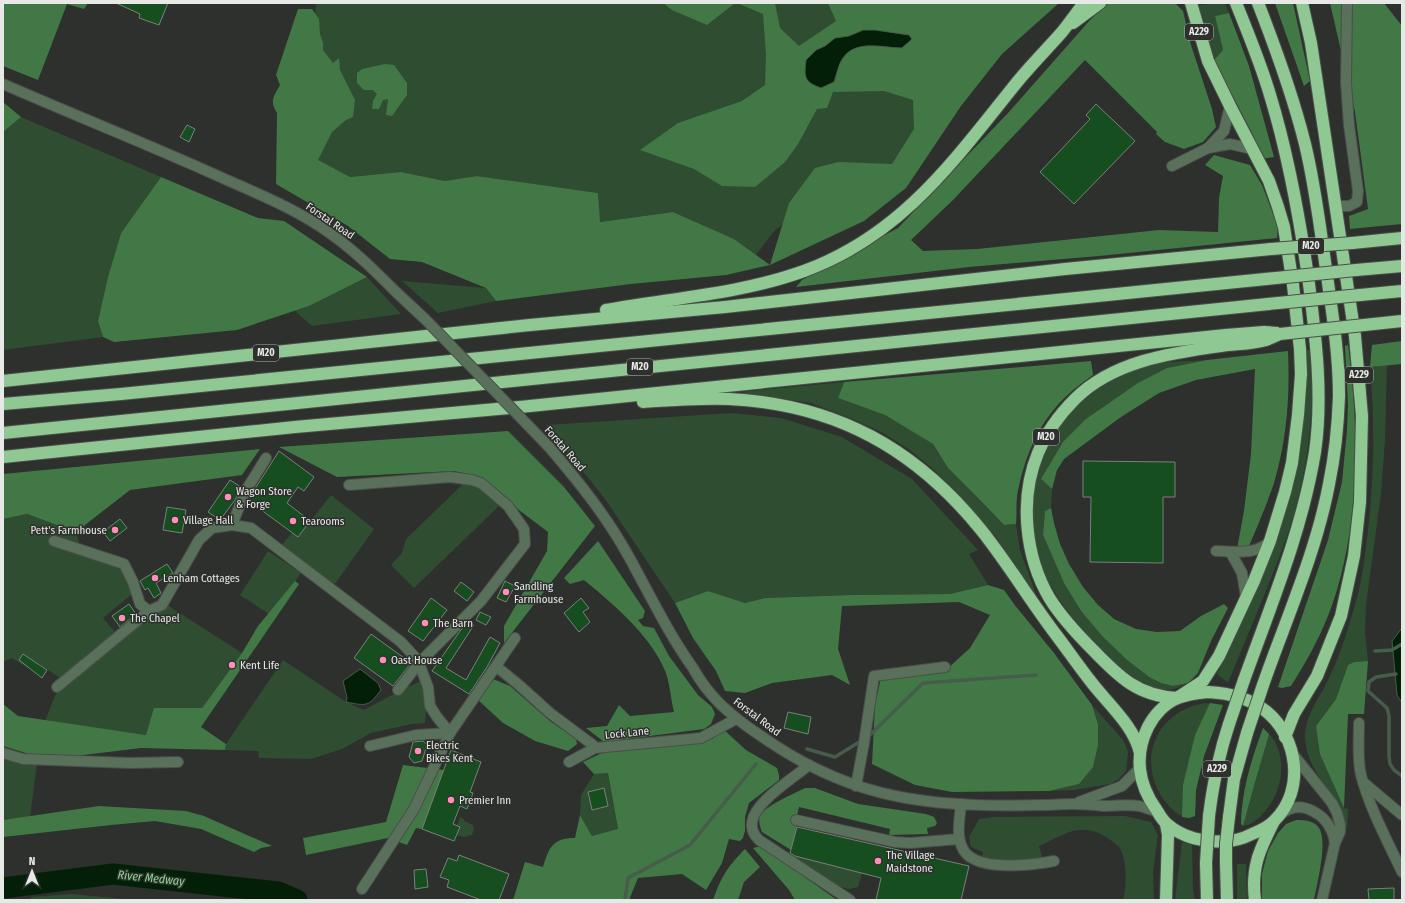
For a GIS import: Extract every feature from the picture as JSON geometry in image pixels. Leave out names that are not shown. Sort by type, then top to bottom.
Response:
[{"type":"highway","name":"M20","points":[[530,325],[641,304],[734,290],[804,271],[835,258],[858,246],[877,234],[934,183],[968,145],[1020,79],[1062,31],[1084,3]]},
{"type":"highway","name":"M20","points":[[1062,31],[1100,3]]},
{"type":"highway","name":"A229","points":[[1177,698],[1203,681],[1219,656],[1270,541],[1285,492],[1292,462],[1300,392],[1300,349],[1293,285],[1284,227],[1269,181],[1208,61],[1191,3]]},
{"type":"highway","name":"A229","points":[[1206,900],[1206,863],[1209,816],[1222,745],[1295,537],[1307,492],[1315,451],[1317,427],[1318,397],[1313,317],[1293,186],[1284,142],[1270,94],[1259,61],[1236,3]]},
{"type":"highway","name":"A229","points":[[1227,900],[1226,844],[1234,779],[1263,685],[1296,595],[1324,509],[1333,462],[1339,394],[1336,351],[1316,197],[1305,143],[1286,79],[1258,3]]},
{"type":"highway","name":"A229","points":[[1285,737],[1294,714],[1317,676],[1341,616],[1354,556],[1358,528],[1363,440],[1361,392],[1355,336],[1311,43],[1302,3]]},
{"type":"highway","name":"M20","points":[[3,381],[530,325],[725,307],[1058,270],[1270,249],[1402,238]]},
{"type":"highway","name":"M20","points":[[3,404],[121,394],[1402,266]]},
{"type":"highway","name":"M20","points":[[3,433],[1402,291]]},
{"type":"highway","name":"M20","points":[[3,458],[295,427],[520,407],[1226,335],[1264,332],[1280,334],[1402,321]]},
{"type":"highway","name":"M20","points":[[1177,698],[1164,697],[1146,692],[1115,672],[1079,636],[1051,600],[1032,556],[1029,537],[1027,497],[1033,467],[1044,440],[1060,417],[1076,399],[1104,378],[1118,370],[1164,355],[1194,349],[1265,340],[1280,334]]},
{"type":"highway","name":"M20","points":[[520,407],[619,404],[700,399],[754,401],[784,406],[828,417],[849,425],[876,439],[906,457],[928,474],[955,500],[982,530],[1092,683],[1130,730],[1137,743],[1140,753]]},
{"type":"highway","points":[[1166,900],[1168,835],[1166,824],[1144,788],[1139,770],[1140,753],[1145,733],[1151,722],[1165,706],[1177,698],[1193,694],[1218,692],[1231,694],[1246,699],[1267,712],[1280,726],[1292,753],[1294,766],[1293,788],[1290,797],[1261,847],[1257,859],[1254,884],[1255,900]]},
{"type":"highway","points":[[1166,824],[1196,839],[1216,842],[1236,840],[1263,829],[1278,818]]},
{"type":"street","points":[[1336,206],[1349,206],[1357,202],[1358,191],[1349,124],[1346,83],[1347,3]]},
{"type":"street","name":"Forstal Road","points":[[3,84],[265,197],[302,216],[330,233],[354,252],[426,320],[549,448],[608,522],[685,658],[710,693],[736,719],[778,748],[809,766],[856,786],[906,798],[961,804],[1016,806],[1074,804],[1138,806],[1158,812]]},
{"type":"street","points":[[1208,148],[1224,131],[1230,106]]},
{"type":"street","points":[[1172,166],[1208,148],[1230,144],[1252,149]]},
{"type":"street","points":[[232,525],[244,492],[266,458]]},
{"type":"street","points":[[349,485],[450,477],[472,480],[481,483],[508,506],[524,528],[525,544],[481,601],[419,663],[398,690]]},
{"type":"street","points":[[57,687],[149,611],[162,605],[199,540],[212,528],[232,525],[251,528],[400,642],[419,663],[428,687],[430,706],[450,733]]},
{"type":"street","points":[[54,541],[124,564],[133,582],[140,604],[149,611]]},
{"type":"street","points":[[1216,551],[1231,553],[1261,548],[1270,541]]},
{"type":"street","points":[[1231,553],[1242,573],[1246,597]]},
{"type":"street","points":[[362,889],[414,809],[450,733],[472,700],[497,667],[515,638]]},
{"type":"street","name":"Lock Lane","points":[[497,667],[520,685],[550,713],[595,748],[701,738],[736,719]]},
{"type":"street","points":[[856,786],[874,676],[945,667]]},
{"type":"street","points":[[1359,723],[1359,753],[1363,782],[1402,872]]},
{"type":"street","points":[[370,746],[416,735],[450,733]]},
{"type":"street","points":[[569,762],[595,748]]},
{"type":"street","points":[[3,753],[24,759],[130,763],[178,762]]},
{"type":"street","points":[[1292,753],[1332,803],[1340,824],[1340,832],[1335,843],[1322,900]]},
{"type":"street","points":[[809,766],[763,803],[755,813],[752,820],[753,831],[759,840],[850,900]]},
{"type":"street","name":"Forstal Road","points":[[1074,804],[1122,786],[1139,770]]},
{"type":"street","points":[[1363,782],[1402,815]]},
{"type":"street","points":[[961,804],[959,839],[962,849],[971,857],[985,863],[1012,866],[1031,865],[1054,861]]},
{"type":"street","points":[[1278,818],[1290,809],[1304,808],[1313,811],[1326,822],[1331,829],[1335,843]]},
{"type":"street","points":[[796,820],[895,842],[959,839]]},
{"type":"shaded area","points":[[316,3],[1017,3],[892,182],[797,215],[775,230],[756,255],[734,239],[673,212],[599,222],[598,193],[477,176],[445,181],[401,172],[350,177],[317,160],[311,82]]},
{"type":"shaded area","points":[[1225,3],[1229,13],[1215,16],[1223,50],[1214,60],[1211,54],[1198,5]]},
{"type":"shaded area","points":[[863,30],[875,30],[909,35],[912,39],[902,48],[862,46],[855,48],[848,52],[841,61],[834,82],[821,88],[808,81],[805,75],[806,60],[816,50],[825,46],[835,38],[849,36]]},
{"type":"shaded area","points":[[21,117],[161,177],[121,233],[108,277],[98,321],[103,337],[3,350],[3,132]]},
{"type":"shaded area","points":[[367,277],[401,314],[312,326],[295,311],[309,306]]},
{"type":"shaded area","points":[[402,281],[486,288],[496,301],[438,313]]},
{"type":"shaded area","points":[[1304,350],[1310,350],[1312,394],[1311,418],[1301,487],[1282,549],[1228,683],[1217,674],[1265,563],[1294,479],[1303,424],[1306,381]]},
{"type":"shaded area","points":[[1207,360],[1167,368],[1041,479],[1052,489],[1051,508],[1045,511],[1043,535],[1064,583],[1081,611],[1102,636],[1127,660],[1149,677],[1161,683],[1173,686],[1188,683],[1174,689],[1163,690],[1142,683],[1122,670],[1105,654],[1080,626],[1057,596],[1044,573],[1034,543],[1032,507],[1034,489],[1044,455],[1061,424],[1078,405],[1101,387],[1138,368],[1178,361]]},
{"type":"shaded area","points":[[1387,365],[1385,440],[1381,494],[1366,605],[1365,633],[1368,661],[1354,662],[1348,665],[1336,699],[1316,726],[1344,808],[1348,809],[1347,830],[1340,810],[1309,758],[1306,748],[1305,730],[1311,712],[1340,654],[1357,599],[1364,560],[1372,489],[1373,408],[1370,367]]},
{"type":"shaded area","points":[[844,382],[838,398],[885,415],[933,444],[948,468],[1004,525],[1016,524],[1020,550],[1037,597],[996,537],[963,499],[932,468],[907,448],[881,432],[811,403],[739,392]]},
{"type":"shaded area","points":[[732,413],[781,418],[842,437],[912,479],[978,550],[969,554],[988,585],[950,594],[765,598],[745,603],[708,591],[675,603],[605,499],[546,425]]},
{"type":"shaded area","points":[[465,482],[480,485],[500,505],[414,588],[391,565],[402,553],[406,539]]},
{"type":"shaded area","points":[[331,495],[374,529],[332,588],[278,549],[292,533],[298,537]]},
{"type":"shaded area","points":[[27,514],[76,532],[80,546],[120,569],[126,577],[132,594],[103,618],[115,632],[60,678],[35,661],[28,668],[12,658],[3,662],[3,519]]},
{"type":"shaded area","points":[[268,551],[301,573],[272,616],[240,595]]},
{"type":"shaded area","points":[[167,605],[242,653],[202,708],[182,709],[146,735],[45,721],[58,688],[150,614],[162,611]]},
{"type":"shaded area","points":[[1402,628],[1402,703],[1397,695],[1392,641]]},
{"type":"shaded area","points":[[283,660],[346,702],[364,710],[421,681],[427,696],[425,723],[412,724],[371,733],[342,749],[311,759],[259,758],[258,751],[225,750],[226,744]]},
{"type":"shaded area","points":[[360,669],[378,683],[381,690],[373,700],[366,704],[346,702],[347,698],[343,681]]},
{"type":"shaded area","points":[[1204,703],[1223,705],[1204,756],[1196,790],[1195,816],[1187,817],[1174,811],[1158,790],[1152,774],[1151,758],[1154,743],[1161,729],[1172,718],[1186,709]]},
{"type":"shaded area","points":[[1092,705],[1124,741],[1128,752],[1126,771],[1119,779],[1110,784],[1074,790],[1049,791],[1079,784],[1098,724]]},
{"type":"shaded area","points":[[1263,728],[1272,738],[1278,750],[1281,762],[1281,776],[1278,789],[1265,812],[1252,823],[1243,825],[1241,824],[1245,787]]},
{"type":"shaded area","points":[[3,758],[37,763],[30,817],[3,820]]},
{"type":"shaded area","points":[[608,773],[618,830],[592,836],[580,815],[581,795],[594,774]]},
{"type":"shaded area","points":[[1125,816],[1151,822],[1158,835],[1153,872],[1154,900],[1123,900],[1126,874],[1120,848],[1105,837],[1089,830],[1069,832],[1059,836],[1039,846],[1042,857],[1018,861],[986,858],[982,856],[983,852],[971,847],[969,837],[979,819],[993,817]]},
{"type":"shaded area","points":[[460,817],[464,819],[464,821],[473,825],[474,829],[472,835],[463,837],[457,835],[460,827],[457,826]]},
{"type":"shaded area","points":[[1182,842],[1192,845],[1193,891],[1195,900],[1175,900]]},
{"type":"shaded area","points":[[790,855],[862,873],[858,887],[849,889],[840,887]]},
{"type":"shaded area","points":[[1237,864],[1246,864],[1247,900],[1237,900]]},
{"type":"shaded area","points":[[72,894],[135,900],[32,900],[30,897]]},
{"type":"green space","points":[[3,3],[88,3],[84,9],[67,4],[38,80],[3,66]]},
{"type":"green space","points":[[663,3],[735,3],[707,25],[672,10]]},
{"type":"green space","points":[[737,3],[775,3],[780,28],[799,46],[836,21],[828,3],[1059,3],[1002,54],[961,106],[906,188],[864,221],[770,265],[789,203],[815,168],[838,162],[892,164],[914,129],[913,100],[884,91],[833,92],[827,108],[817,109],[798,144],[785,162],[755,187],[722,186],[694,169],[640,150],[678,123],[742,101],[765,85],[766,55],[763,14]]},
{"type":"green space","points":[[1108,3],[1175,3],[1183,11],[1191,45],[1212,109],[1216,127],[1203,142],[1184,149],[1165,142],[1156,134],[1157,132],[1085,60],[953,200],[911,240],[923,251],[977,249],[1159,230],[1218,232],[1219,198],[1223,176],[1205,165],[1214,155],[1250,165],[1262,185],[1278,227],[1277,238],[1099,256],[969,267],[796,287],[802,280],[898,228],[1008,113],[1090,20]]},
{"type":"green space","points":[[1275,3],[1293,3],[1310,81],[1304,86]]},
{"type":"green space","points":[[1330,3],[1384,3],[1402,26],[1402,224],[1350,229],[1349,216],[1368,209],[1355,112]]},
{"type":"green space","points":[[298,9],[312,9],[319,19],[323,50],[333,63],[339,58],[340,70],[355,100],[353,117],[346,120],[332,132],[318,160],[350,177],[401,172],[445,181],[477,176],[598,193],[600,222],[673,212],[734,239],[770,265],[726,275],[631,284],[496,301],[486,288],[422,262],[390,259],[348,226],[276,184],[277,113],[273,105],[273,99],[280,85],[276,75]]},
{"type":"green space","points":[[1229,13],[1249,66],[1274,157],[1262,159],[1253,135],[1214,60],[1223,50],[1215,16]]},
{"type":"green space","points":[[385,64],[394,65],[407,83],[407,95],[392,116],[386,115],[388,99],[383,100],[379,109],[372,109],[373,101],[377,94],[373,90],[364,90],[357,83],[357,73],[362,69]]},
{"type":"green space","points":[[3,102],[21,117],[3,132]]},
{"type":"green space","points":[[161,177],[258,218],[284,221],[367,277],[309,306],[237,330],[114,342],[103,337],[98,321],[108,277],[121,233]]},
{"type":"green space","points":[[1402,341],[1402,364],[1370,367],[1372,345]]},
{"type":"green space","points":[[1348,345],[1352,378],[1355,447],[1352,517],[1346,552],[1339,585],[1320,634],[1291,686],[1282,688],[1278,687],[1328,540],[1342,482],[1348,404],[1345,346]]},
{"type":"green space","points":[[1288,351],[1288,401],[1282,450],[1274,483],[1249,546],[1237,549],[1244,511],[1251,454],[1255,369],[1196,380],[1159,393],[1121,417],[1064,459],[1057,470],[1052,489],[1041,479],[1063,442],[1086,419],[1138,383],[1167,368],[1207,360]]},
{"type":"green space","points":[[1091,361],[1093,375],[1060,402],[1041,427],[1030,449],[1019,484],[1016,524],[1004,525],[948,468],[933,444],[885,415],[838,398],[844,382]]},
{"type":"green space","points":[[508,431],[564,487],[595,526],[504,643],[504,626],[547,551],[548,532],[476,476],[454,471],[337,477],[279,447]]},
{"type":"green space","points":[[260,449],[242,475],[130,490],[76,532],[27,514],[3,519],[3,474]]},
{"type":"green space","points":[[1051,508],[1060,544],[1069,564],[1083,587],[1098,605],[1114,619],[1136,629],[1157,632],[1180,631],[1201,616],[1224,604],[1228,608],[1211,641],[1198,673],[1188,683],[1173,686],[1161,683],[1149,677],[1127,660],[1102,636],[1081,611],[1064,583],[1043,535],[1045,511]]},
{"type":"green space","points":[[598,541],[645,611],[643,618],[638,620],[643,626],[654,628],[669,656],[698,695],[712,707],[715,714],[711,724],[704,729],[604,742],[586,728],[607,726],[619,705],[630,716],[674,712],[666,673],[651,646],[641,633],[619,610],[584,580],[570,584],[564,578]]},
{"type":"green space","points":[[295,581],[299,584],[201,727],[226,744],[225,750],[141,748],[67,757],[29,754],[3,746],[3,704],[18,716],[146,735],[154,708],[202,708],[242,653],[258,626]]},
{"type":"green space","points":[[988,585],[1004,590],[1054,653],[1092,705],[1098,724],[1098,745],[1093,767],[1079,784],[1049,791],[952,792],[915,785],[872,764],[875,705],[881,678],[946,670],[970,648],[990,615],[959,602],[842,606],[838,649],[850,685],[832,675],[772,683],[745,693],[725,691],[716,671],[693,638],[675,603],[708,591],[745,603],[765,598],[950,594]]},
{"type":"green space","points":[[1368,661],[1364,714],[1348,714],[1344,808],[1320,754],[1316,726],[1336,699],[1348,665],[1354,662]]},
{"type":"green space","points":[[493,679],[510,686],[550,721],[576,739],[577,744],[568,751],[535,741],[503,723],[477,699]]},
{"type":"green space","points":[[1210,703],[1223,705],[1204,756],[1196,790],[1195,816],[1189,818],[1182,817],[1183,785],[1195,735]]},
{"type":"green space","points":[[1263,728],[1269,734],[1243,826],[1241,824],[1245,787]]},
{"type":"green space","points":[[723,729],[746,750],[777,768],[779,780],[749,803],[745,817],[745,831],[743,838],[740,841],[729,839],[722,863],[706,890],[682,874],[638,878],[629,900],[513,900],[525,862],[543,867],[547,854],[556,842],[567,838],[575,838],[580,815],[592,836],[618,829],[608,773],[594,774],[583,762],[606,751],[712,739]]},
{"type":"green space","points":[[403,765],[444,770],[422,829],[416,828],[407,845],[388,838],[306,855],[303,838],[386,822]]},
{"type":"green space","points":[[805,788],[815,788],[858,804],[926,814],[934,817],[937,823],[935,826],[927,828],[928,834],[889,835],[890,829],[799,807],[795,824],[797,826],[791,850],[762,832],[759,818],[762,812]]},
{"type":"green space","points":[[99,806],[186,811],[204,816],[272,846],[261,848],[254,852],[201,829],[155,821],[3,837],[3,820]]},
{"type":"green space","points":[[1296,820],[1305,820],[1314,823],[1319,828],[1321,834],[1321,863],[1314,900],[1262,900],[1262,874],[1268,851],[1278,833],[1286,824]]},
{"type":"green space","points":[[761,846],[837,900],[795,900],[789,890],[753,848]]},
{"type":"green space","points":[[745,849],[760,867],[744,882],[738,900],[713,900],[726,872]]},
{"type":"building","points":[[116,3],[168,3],[159,25],[139,18],[140,14]]},
{"type":"building","points":[[1096,104],[1135,141],[1074,204],[1040,172],[1090,119],[1086,115]]},
{"type":"building","points":[[187,125],[195,129],[189,142],[180,137]]},
{"type":"building","points":[[279,451],[314,477],[304,491],[298,487],[287,503],[310,521],[298,537],[249,501],[251,495]]},
{"type":"building","points":[[1083,461],[1175,462],[1175,497],[1163,497],[1163,563],[1090,562],[1091,497],[1083,497]]},
{"type":"building","name":"Wagon Store & Forge","points":[[230,480],[241,487],[235,500],[220,520],[208,512]]},
{"type":"building","name":"Village Hall","points":[[167,507],[186,510],[182,533],[163,530]]},
{"type":"building","name":"Pett's Farmhouse","points":[[120,519],[127,528],[110,541],[103,532]]},
{"type":"building","name":"Lenham Cottages","points":[[167,564],[173,573],[156,583],[161,593],[154,598],[148,588],[145,590],[140,581]]},
{"type":"building","name":"Sandling Farmhouse","points":[[505,581],[515,586],[506,602],[497,598]]},
{"type":"building","points":[[461,582],[474,592],[467,601],[454,591]]},
{"type":"building","name":"The Barn","points":[[431,598],[447,610],[423,641],[408,631]]},
{"type":"building","points":[[581,598],[589,608],[583,612],[590,622],[579,632],[564,613]]},
{"type":"building","name":"The Chapel","points":[[129,604],[136,614],[120,627],[112,616]]},
{"type":"building","points":[[480,612],[491,617],[486,625],[476,620]]},
{"type":"building","points":[[469,622],[474,625],[446,668],[466,680],[490,637],[500,643],[487,667],[469,694],[432,671],[460,631]]},
{"type":"building","name":"Oast House","points":[[371,634],[411,663],[393,686],[354,658]]},
{"type":"building","points":[[23,654],[47,670],[42,678],[19,660]]},
{"type":"building","points":[[788,712],[811,717],[808,734],[784,728]]},
{"type":"building","name":"Electric Bikes Kent","points":[[423,741],[427,745],[422,761],[414,763],[409,757],[413,742]]},
{"type":"building","name":"Premier Inn","points":[[451,750],[481,762],[470,792],[473,793],[467,809],[460,806],[453,824],[460,827],[454,841],[422,829]]},
{"type":"building","points":[[604,788],[608,806],[592,810],[588,792]]},
{"type":"building","name":"The Village Maidstone","points":[[797,827],[969,866],[961,900],[876,900],[881,878],[795,856],[790,853]]},
{"type":"building","points":[[459,855],[509,874],[499,900],[481,900],[447,887],[449,880],[440,877],[448,858],[457,861]]},
{"type":"building","points":[[426,869],[428,887],[415,889],[414,870]]},
{"type":"building","points":[[1394,888],[1394,900],[1369,900],[1368,889]]},
{"type":"waterway","points":[[1375,651],[1392,650],[1402,644]]},
{"type":"waterway","points":[[1396,674],[1376,677],[1369,682],[1368,691],[1387,708],[1389,716],[1390,764],[1394,770],[1402,776]]},
{"type":"waterway","points":[[869,736],[923,683],[1036,675]]},
{"type":"waterway","points":[[807,749],[835,757],[861,741]]},
{"type":"waterway","points":[[625,900],[628,878],[690,845],[756,764]]},
{"type":"waterway","name":"River Medway","points":[[3,888],[113,874],[278,892],[297,900]]},
{"type":"place","name":"Wagon Store & Forge","points":[[228,497]]},
{"type":"place","name":"Village Hall","points":[[175,520]]},
{"type":"place","name":"Tearooms","points":[[293,521]]},
{"type":"place","name":"Pett's Farmhouse","points":[[115,530]]},
{"type":"place","name":"Lenham Cottages","points":[[155,578]]},
{"type":"place","name":"Sandling Farmhouse","points":[[506,592]]},
{"type":"place","name":"The Chapel","points":[[122,618]]},
{"type":"place","name":"The Barn","points":[[425,623]]},
{"type":"place","name":"Oast House","points":[[383,660]]},
{"type":"place","name":"Kent Life","points":[[232,665]]},
{"type":"place","name":"Electric Bikes Kent","points":[[418,751]]},
{"type":"place","name":"Premier Inn","points":[[451,800]]},
{"type":"place","name":"The Village Maidstone","points":[[878,861]]}]
